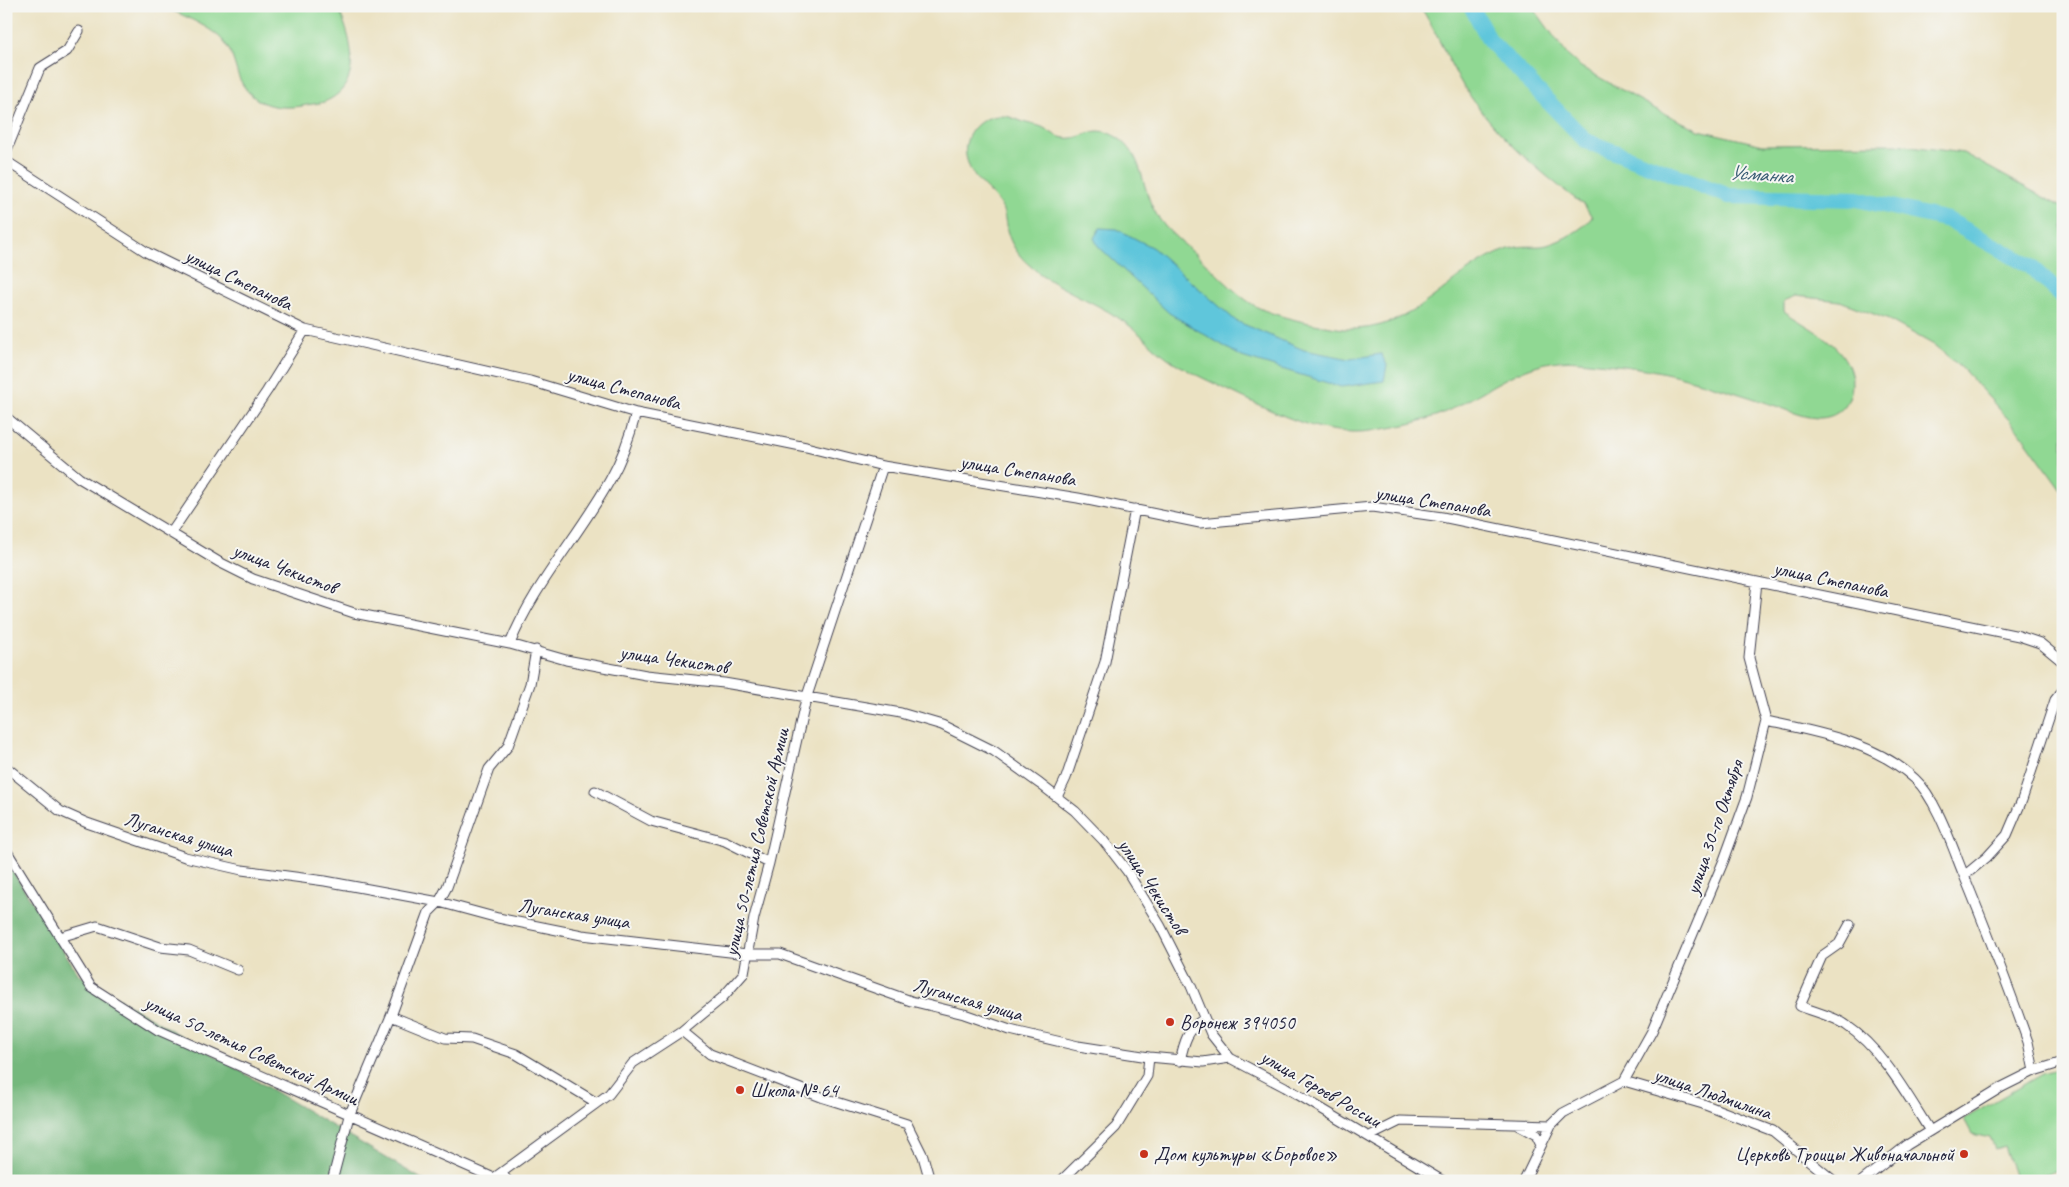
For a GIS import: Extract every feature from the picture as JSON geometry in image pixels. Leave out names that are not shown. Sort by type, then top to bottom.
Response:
[{"type":"street","points":[[6,152],[40,68],[66,51],[79,31]]},
{"type":"street","name":"улица Степанова","points":[[6,161],[148,253],[305,330],[530,381],[636,413],[806,447],[883,466],[1078,498],[1200,523],[1372,507],[1442,517],[2019,636],[2040,643],[2063,662]]},
{"type":"street","points":[[171,533],[267,391],[305,330]]},
{"type":"street","points":[[510,644],[522,614],[610,480],[628,442],[636,413]]},
{"type":"street","name":"улица Чекистов","points":[[6,417],[79,478],[219,562],[254,579],[354,613],[510,644],[566,660],[646,675],[724,683],[806,699],[901,713],[942,725],[994,751],[1075,811],[1103,840],[1126,871],[1160,925],[1191,986],[1211,1034],[1230,1058]]},
{"type":"street","name":"улица 50-летия Советской Армии","points":[[6,850],[91,987],[158,1030],[349,1116],[495,1177],[609,1094],[633,1063],[682,1030],[722,998],[744,973],[806,699],[883,466]]},
{"type":"street","points":[[1057,797],[1066,778],[1105,662],[1135,510]]},
{"type":"street","points":[[1757,582],[1749,658],[1766,721],[1833,735],[1879,754],[1915,779],[1927,795],[1944,828],[1964,876],[2028,1042],[2034,1071]]},
{"type":"street","points":[[332,1181],[349,1116],[390,1016],[429,912],[439,902],[447,887],[489,769],[508,746],[530,684],[536,650]]},
{"type":"street","points":[[1964,876],[2007,835],[2022,800],[2055,700],[2063,690]]},
{"type":"street","name":"улица 30-го Октября","points":[[1624,1082],[1652,1031],[1724,860],[1747,797],[1766,721]]},
{"type":"street","name":"Луганская улица","points":[[6,767],[60,811],[87,823],[185,857],[242,870],[325,881],[439,902],[498,918],[582,934],[747,954],[780,954],[911,1002],[964,1014],[1010,1030],[1078,1046],[1150,1057]]},
{"type":"street","points":[[595,791],[651,821],[725,841],[769,863]]},
{"type":"street","points":[[1850,924],[1839,944],[1822,956],[1800,1006],[1846,1025],[1871,1049],[1895,1076],[1930,1131]]},
{"type":"street","points":[[60,937],[97,926],[160,947],[189,950],[238,970]]},
{"type":"street","points":[[390,1016],[445,1038],[472,1039],[516,1054],[597,1103]]},
{"type":"street","points":[[1180,1061],[1188,1033],[1196,1024],[1204,1019]]},
{"type":"street","points":[[682,1030],[710,1054],[824,1098],[907,1124],[923,1156],[930,1181]]},
{"type":"street","points":[[1061,1181],[1116,1127],[1148,1076],[1150,1057]]},
{"type":"street","name":"улица Героев России","points":[[1150,1057],[1203,1062],[1230,1058],[1370,1136],[1443,1181]]},
{"type":"street","points":[[1863,1180],[1907,1144],[2034,1071],[2063,1062]]},
{"type":"street","points":[[1524,1181],[1551,1125],[1563,1113],[1624,1082]]},
{"type":"street","name":"улица Людмилина","points":[[1624,1082],[1703,1104],[1773,1131],[1834,1181]]},
{"type":"street","points":[[1370,1136],[1400,1121],[1551,1125]]},
{"type":"street","points":[[1512,1123],[1536,1135],[1541,1145]]},
{"type":"street","points":[[495,1177],[508,1181]]},
{"type":"green space","points":[[162,6],[337,6],[350,46],[352,60],[350,73],[345,85],[337,95],[324,102],[291,107],[268,105],[258,100],[244,86],[229,49],[219,37],[195,21]]},
{"type":"green space","points":[[1420,6],[1532,6],[1568,56],[1581,67],[1659,111],[1699,130],[1763,145],[1896,144],[1963,153],[2063,208],[2063,492],[2019,431],[1963,369],[1934,345],[1889,320],[1840,301],[1796,296],[1784,301],[1784,311],[1835,347],[1847,363],[1850,372],[1852,381],[1849,399],[1838,412],[1830,416],[1814,418],[1802,415],[1719,387],[1660,372],[1580,361],[1561,361],[1543,364],[1508,377],[1443,413],[1408,424],[1371,431],[1353,432],[1319,428],[1302,423],[1254,403],[1180,366],[1120,319],[1039,273],[1024,260],[1015,248],[1008,235],[1001,206],[969,167],[966,143],[969,136],[979,123],[994,117],[1011,117],[1042,127],[1064,138],[1078,137],[1095,131],[1109,133],[1126,145],[1137,161],[1150,201],[1166,228],[1231,287],[1255,306],[1286,317],[1343,329],[1369,328],[1392,321],[1413,311],[1487,259],[1509,249],[1524,246],[1543,246],[1553,243],[1578,230],[1592,217],[1585,206],[1518,151],[1488,119],[1462,84]]},
{"type":"green space","points":[[6,861],[79,975],[425,1181],[6,1181]]},
{"type":"green space","points":[[2063,1068],[2063,1168],[2030,1181],[2016,1181],[2004,1146],[1995,1149],[1990,1138],[1972,1134],[1964,1119],[2042,1074]]},
{"type":"water","points":[[1100,228],[1117,229],[1153,248],[1236,321],[1304,350],[1350,359],[1381,354],[1387,365],[1384,381],[1341,387],[1242,357],[1169,313],[1098,246],[1094,238]]},
{"type":"waterway","name":"Усманка","points":[[1471,6],[1490,41],[1586,141],[1729,196],[1857,199],[1948,220],[2030,266],[2063,297]]},
{"type":"place","name":"Воронеж 394050","points":[[1170,1022]]},
{"type":"place","name":"Школа № 64","points":[[740,1090]]},
{"type":"place","name":"Дом культуры «Боровое»","points":[[1144,1154]]},
{"type":"place","name":"Церковь Троицы Живоначальной","points":[[1964,1154]]}]
